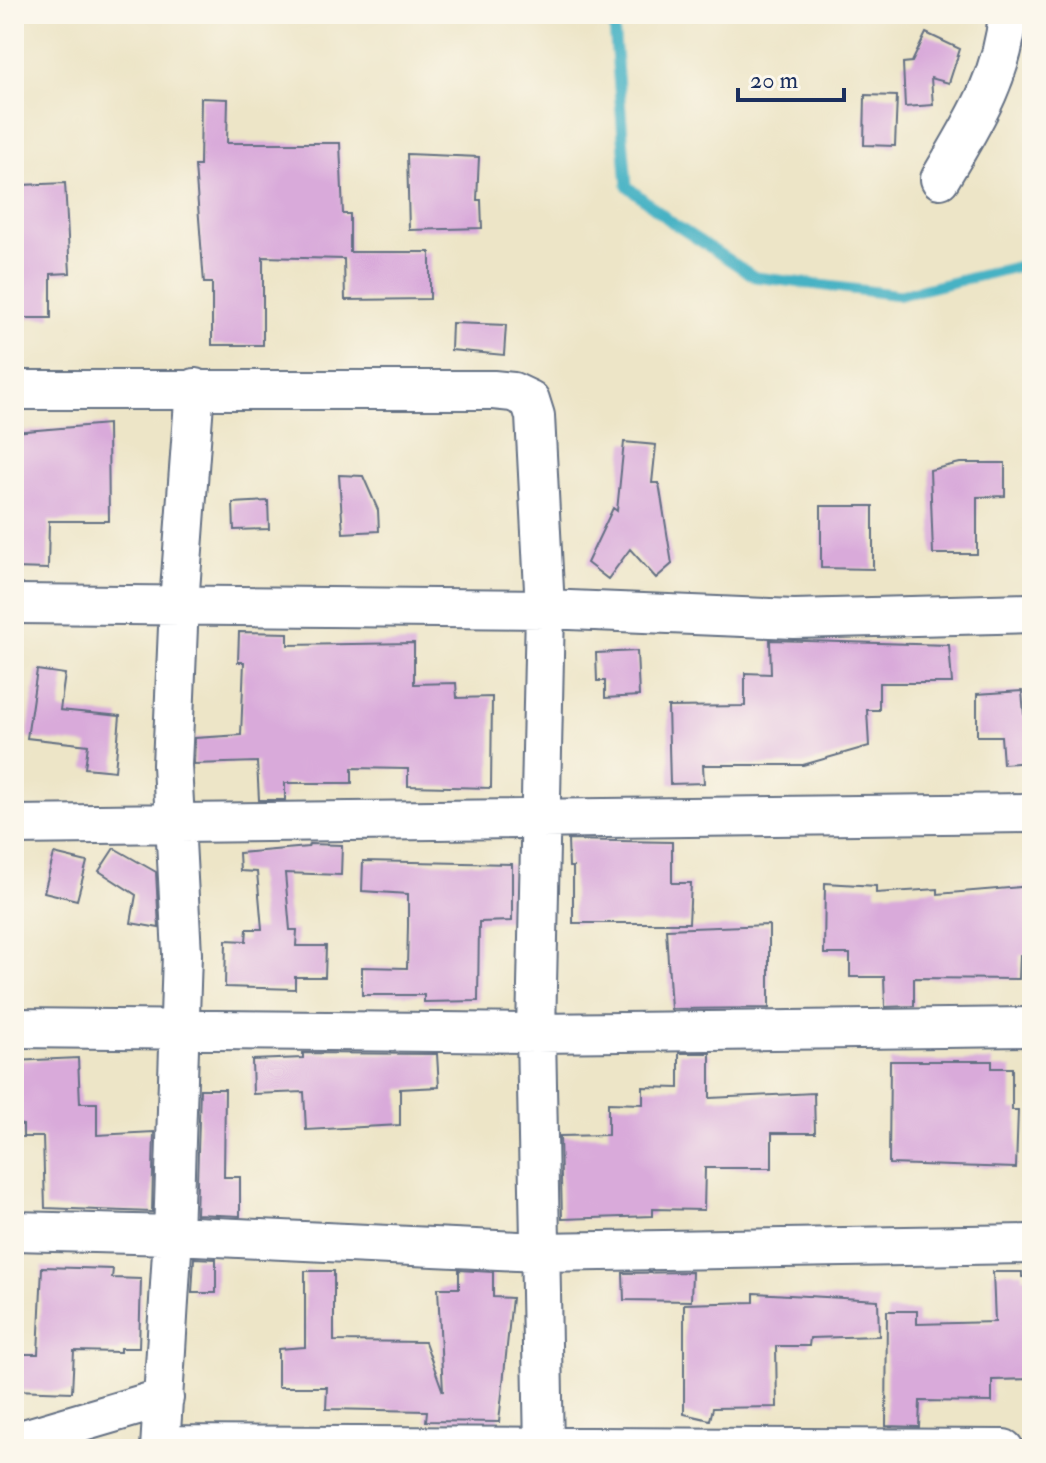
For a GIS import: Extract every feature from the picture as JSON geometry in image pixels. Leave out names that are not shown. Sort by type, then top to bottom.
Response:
[{"type":"street","points":[[940,179],[989,96],[999,69],[1008,14]]},
{"type":"street","points":[[195,388],[179,604],[172,825],[182,954],[173,1235],[160,1447],[1004,1449]]},
{"type":"street","points":[[14,390],[493,390],[513,392],[530,400],[535,416],[545,609],[543,819],[536,1033],[544,1448]]},
{"type":"street","points":[[14,604],[545,609],[794,619],[1032,613]]},
{"type":"street","points":[[14,825],[1032,813]]},
{"type":"street","points":[[14,1028],[536,1033],[1032,1027]]},
{"type":"street","points":[[14,1231],[539,1252],[1032,1244]]},
{"type":"street","points":[[14,1442],[164,1398]]},
{"type":"building","points":[[926,33],[960,49],[949,83],[931,78],[933,105],[905,107],[903,63],[912,62]]},
{"type":"building","points":[[865,95],[897,96],[895,146],[864,145]]},
{"type":"building","points":[[201,98],[228,99],[227,143],[340,143],[343,214],[350,214],[350,252],[430,252],[430,299],[345,300],[344,259],[263,257],[263,345],[212,345],[212,283],[204,283],[195,166],[200,166]]},
{"type":"building","points":[[407,154],[479,157],[477,200],[481,200],[482,228],[409,230]]},
{"type":"building","points":[[65,183],[70,273],[51,274],[51,318],[14,318],[14,195],[22,195],[22,185]]},
{"type":"building","points":[[452,323],[506,325],[504,355],[451,350]]},
{"type":"building","points":[[108,424],[109,521],[49,521],[48,569],[14,568],[14,432]]},
{"type":"building","points":[[624,442],[656,445],[652,483],[659,483],[672,564],[656,578],[630,549],[608,579],[587,563],[613,508],[617,511]]},
{"type":"building","points":[[960,463],[1005,463],[1005,496],[977,497],[977,554],[933,554],[930,470]]},
{"type":"building","points":[[339,475],[363,476],[378,510],[379,531],[343,533]]},
{"type":"building","points":[[268,501],[269,529],[234,530],[233,503]]},
{"type":"building","points":[[821,506],[873,506],[873,569],[821,568]]},
{"type":"building","points":[[239,632],[288,633],[288,645],[414,643],[414,684],[456,683],[457,698],[492,697],[491,788],[408,786],[408,769],[352,768],[352,783],[285,783],[285,800],[259,800],[257,762],[194,764],[195,738],[241,735],[244,662],[238,662]]},
{"type":"building","points":[[770,640],[949,645],[952,683],[879,683],[879,710],[867,710],[869,746],[803,765],[703,765],[704,783],[670,784],[668,707],[745,706],[745,673],[771,674]]},
{"type":"building","points":[[637,651],[639,696],[605,698],[605,681],[597,681],[596,653]]},
{"type":"building","points":[[37,670],[65,674],[60,710],[120,716],[115,771],[85,768],[88,745],[27,738]]},
{"type":"building","points":[[1022,691],[1024,714],[1032,714],[1032,762],[1003,764],[1001,736],[977,736],[977,694]]},
{"type":"building","points":[[568,840],[672,842],[672,883],[691,883],[689,923],[573,923],[573,867],[569,867]]},
{"type":"building","points":[[309,844],[342,845],[341,875],[285,873],[290,930],[297,930],[296,946],[326,946],[325,977],[295,977],[295,989],[225,987],[226,940],[246,941],[247,929],[262,929],[257,872],[240,871],[239,853],[308,847]]},
{"type":"building","points":[[114,848],[156,872],[159,928],[131,923],[136,895],[99,871]]},
{"type":"building","points":[[54,854],[87,862],[77,900],[44,892]]},
{"type":"building","points":[[363,861],[512,864],[512,921],[479,922],[478,1001],[424,1002],[424,995],[362,995],[362,967],[407,968],[408,925],[408,894],[362,891]]},
{"type":"building","points":[[825,883],[876,886],[876,893],[938,889],[938,894],[1032,886],[1032,956],[1020,955],[1019,979],[914,978],[914,1006],[885,1007],[884,977],[850,977],[850,954],[824,954]]},
{"type":"building","points":[[769,925],[769,1008],[671,1009],[666,929]]},
{"type":"building","points":[[303,1053],[437,1054],[439,1087],[400,1089],[400,1125],[306,1130],[304,1092],[253,1094],[252,1060],[303,1058]]},
{"type":"building","points":[[679,1053],[710,1053],[710,1098],[814,1093],[815,1133],[772,1133],[772,1168],[705,1168],[704,1210],[653,1209],[653,1216],[562,1219],[560,1136],[608,1135],[608,1103],[643,1104],[643,1087],[679,1088]]},
{"type":"building","points":[[78,1058],[80,1103],[97,1103],[97,1135],[154,1132],[152,1212],[45,1208],[43,1137],[23,1137],[23,1125],[14,1124],[14,1061]]},
{"type":"building","points":[[890,1061],[992,1061],[992,1068],[1012,1068],[1012,1110],[1018,1110],[1016,1168],[889,1164]]},
{"type":"building","points":[[200,1089],[225,1089],[224,1177],[240,1177],[240,1216],[196,1214]]},
{"type":"building","points":[[194,1258],[216,1259],[216,1293],[192,1293]]},
{"type":"building","points":[[42,1267],[113,1269],[112,1278],[141,1279],[139,1348],[120,1348],[120,1352],[74,1351],[72,1392],[14,1390],[14,1354],[38,1354]]},
{"type":"building","points":[[459,1270],[493,1272],[493,1297],[512,1298],[499,1422],[426,1421],[427,1411],[326,1409],[327,1387],[278,1387],[278,1349],[305,1347],[305,1271],[334,1271],[334,1341],[425,1342],[443,1392],[438,1288],[459,1288]]},
{"type":"building","points":[[692,1272],[691,1301],[624,1300],[623,1273]]},
{"type":"building","points":[[993,1272],[1022,1272],[1022,1277],[1032,1277],[1032,1379],[992,1380],[992,1402],[920,1401],[919,1427],[886,1426],[887,1311],[917,1311],[917,1324],[995,1322]]},
{"type":"building","points":[[754,1293],[878,1300],[879,1336],[810,1338],[809,1346],[776,1346],[777,1407],[713,1408],[710,1420],[684,1414],[684,1304],[754,1302]]},
{"type":"waterway","points":[[613,14],[627,186],[674,224],[755,277],[900,295],[1032,263]]}]
